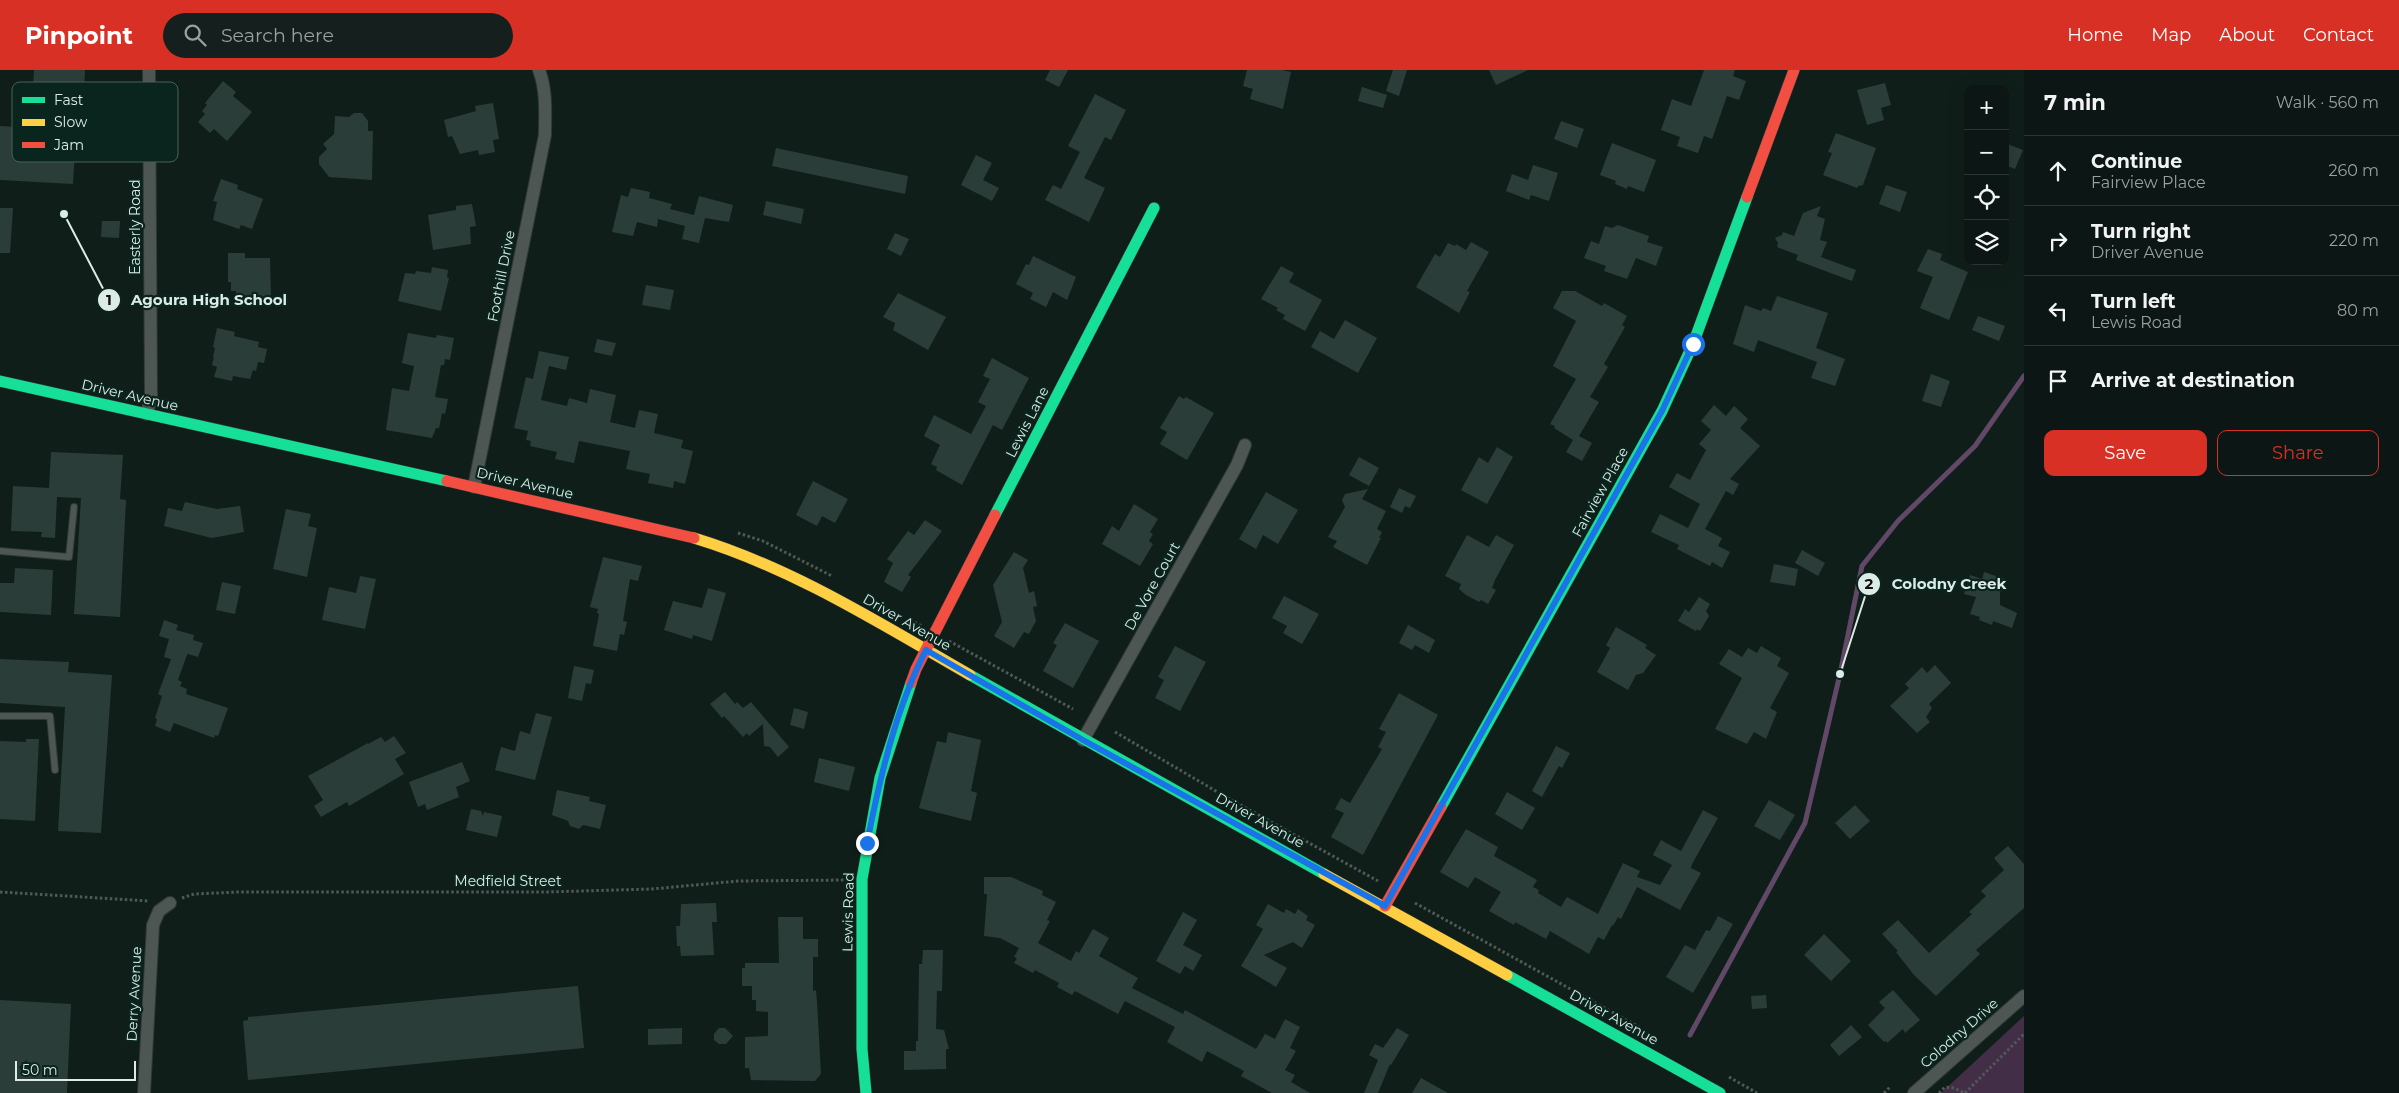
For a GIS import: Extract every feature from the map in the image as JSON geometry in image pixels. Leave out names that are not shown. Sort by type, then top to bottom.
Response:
[{"type":"street","name":"Foothill Drive","points":[[474,487],[545,135],[545,106],[542,78],[539,70]]},
{"type":"street","name":"Fairview Place","points":[[1385,906],[1662,411],[1693,344],[1794,70]]},
{"type":"street","name":"Easterly Road","points":[[147,414],[151,396],[150,162]]},
{"type":"street","name":"Lewis Lane","points":[[926,650],[1154,208]]},
{"type":"street","name":"Driver Avenue","points":[[0,381],[669,531],[726,548],[791,575],[1083,740],[1720,1093]]},
{"type":"street","name":"De Vore Court","points":[[1083,740],[1237,465],[1245,445]]},
{"type":"street","name":"Lewis Road","points":[[866,1093],[862,1049],[862,880],[880,778],[916,669],[926,650]]},
{"type":"street","name":"Derry Avenue","points":[[144,1093],[153,925],[159,911],[170,903]]},
{"type":"street","name":"Colodny Drive","points":[[1914,1093],[2024,996]]},
{"type":"lane","points":[[0,552],[69,557],[74,507]]},
{"type":"lane","points":[[0,716],[50,716],[55,770]]},
{"type":"path","points":[[949,640],[1073,709]]},
{"type":"path","points":[[1114,732],[1234,802],[1378,881]]},
{"type":"path","name":"Medfield Street","points":[[170,903],[194,894],[239,892],[546,892],[652,889],[738,881],[848,880]]},
{"type":"path","points":[[0,892],[170,903]]},
{"type":"path","points":[[1415,903],[1642,1028]]},
{"type":"path","points":[[1939,1093],[1945,1088],[1954,1088],[1965,1093],[2024,1034]]},
{"type":"path","points":[[1724,1075],[1757,1093]]},
{"type":"path","points":[[1884,1093],[1891,1086]]},
{"type":"shaded area","points":[[2024,1016],[2024,1093],[1941,1093]]},
{"type":"building","points":[[34,70],[85,70],[84,82],[33,82]]},
{"type":"building","points":[[1050,70],[1068,70],[1059,87],[1045,80]]},
{"type":"building","points":[[1247,70],[1282,70],[1291,72],[1283,109],[1250,99],[1253,89],[1243,86]]},
{"type":"building","points":[[1393,70],[1407,70],[1399,96],[1386,91]]},
{"type":"building","points":[[1489,70],[1528,70],[1496,85]]},
{"type":"building","points":[[1704,70],[1735,70],[1733,76],[1746,81],[1739,100],[1727,96],[1712,139],[1704,136],[1698,153],[1677,146],[1680,137],[1661,130],[1672,99],[1691,106]]},
{"type":"building","points":[[223,81],[236,92],[233,96],[252,112],[227,141],[214,129],[210,133],[198,122],[205,114],[202,111],[207,105],[205,103]]},
{"type":"building","points":[[1885,83],[1891,105],[1881,108],[1884,120],[1867,125],[1857,90]]},
{"type":"building","points":[[1362,87],[1387,95],[1383,108],[1358,101]]},
{"type":"building","points":[[1095,94],[1126,110],[1111,140],[1105,137],[1084,178],[1105,188],[1089,222],[1045,200],[1053,185],[1061,189],[1080,152],[1068,146]]},
{"type":"building","points":[[493,103],[499,139],[493,140],[495,152],[479,155],[478,150],[460,154],[452,136],[448,137],[444,120],[476,111],[475,106]]},
{"type":"building","points":[[354,113],[362,113],[368,121],[368,131],[373,131],[372,180],[329,177],[319,164],[319,157],[327,149],[323,144],[334,134],[335,116],[349,117]]},
{"type":"building","points":[[1561,121],[1584,129],[1577,148],[1554,139]]},
{"type":"building","points":[[0,126],[12,127],[12,162],[74,162],[73,184],[0,180]]},
{"type":"building","points":[[1836,133],[1876,148],[1863,185],[1857,188],[1823,175],[1832,153],[1828,152]]},
{"type":"building","points":[[1612,143],[1656,160],[1644,192],[1628,186],[1627,189],[1615,184],[1616,181],[1600,175]]},
{"type":"building","points":[[2009,145],[2023,150],[2015,169],[2009,167]]},
{"type":"building","points":[[776,148],[908,176],[905,194],[772,166]]},
{"type":"building","points":[[976,155],[992,163],[983,180],[999,188],[992,201],[961,185]]},
{"type":"building","points":[[1533,165],[1558,173],[1549,201],[1531,195],[1529,200],[1506,191],[1512,174],[1528,180]]},
{"type":"building","points":[[221,179],[238,185],[237,189],[263,199],[252,229],[241,225],[239,229],[213,220],[217,202],[213,201]]},
{"type":"building","points":[[1886,185],[1907,192],[1900,212],[1879,204]]},
{"type":"building","points":[[631,188],[650,192],[649,198],[672,204],[670,209],[694,215],[699,196],[733,205],[729,222],[705,218],[699,243],[682,239],[685,226],[658,219],[657,227],[637,222],[633,236],[612,232],[621,195],[628,197]]},
{"type":"building","points":[[766,201],[804,209],[801,224],[763,215]]},
{"type":"building","points":[[472,204],[476,226],[470,227],[471,244],[433,250],[428,215],[456,210],[456,206]]},
{"type":"building","points":[[1821,206],[1817,216],[1825,219],[1820,240],[1827,242],[1821,257],[1856,270],[1852,281],[1796,260],[1798,255],[1777,247],[1778,243],[1775,238],[1782,235],[1783,232],[1794,236],[1803,213]]},
{"type":"building","points":[[0,208],[13,208],[10,253],[0,253]]},
{"type":"building","points":[[102,221],[120,221],[119,238],[101,237]]},
{"type":"building","points":[[1618,225],[1649,236],[1647,242],[1663,247],[1656,266],[1636,258],[1627,279],[1604,271],[1606,266],[1584,258],[1591,241],[1599,244],[1605,226],[1612,228]]},
{"type":"building","points":[[895,233],[909,239],[901,256],[887,249]]},
{"type":"building","points":[[1471,242],[1489,252],[1467,291],[1470,292],[1459,313],[1416,287],[1435,254],[1440,257],[1448,243],[1455,246],[1456,244],[1466,250]]},
{"type":"building","points":[[1928,249],[1942,254],[1940,260],[1968,272],[1949,320],[1920,308],[1933,277],[1917,271]]},
{"type":"building","points":[[228,253],[245,253],[245,258],[270,258],[271,297],[252,297],[252,302],[236,302],[236,291],[231,291],[231,282],[228,282]]},
{"type":"building","points":[[1033,256],[1076,277],[1067,300],[1053,292],[1046,307],[1030,299],[1033,293],[1016,284],[1026,264],[1029,265]]},
{"type":"building","points":[[1281,266],[1294,273],[1289,282],[1322,300],[1305,331],[1283,319],[1285,315],[1276,310],[1278,308],[1261,299]]},
{"type":"building","points":[[432,267],[448,270],[447,278],[449,278],[441,311],[398,301],[405,273],[415,274],[416,271],[431,273]]},
{"type":"building","points":[[646,285],[674,290],[670,310],[642,305]]},
{"type":"building","points":[[1562,291],[1575,291],[1602,306],[1604,303],[1627,316],[1622,325],[1625,327],[1604,364],[1608,367],[1590,397],[1599,402],[1579,436],[1592,443],[1582,461],[1566,452],[1573,440],[1550,424],[1576,379],[1553,366],[1576,321],[1553,308]]},
{"type":"building","points":[[898,293],[946,317],[928,350],[893,330],[895,323],[883,317]]},
{"type":"building","points":[[1777,296],[1828,313],[1816,348],[1845,359],[1835,386],[1811,378],[1817,362],[1758,340],[1754,352],[1733,344],[1745,305],[1761,311],[1763,308],[1771,311]]},
{"type":"building","points":[[1978,316],[2005,326],[1999,341],[1972,330]]},
{"type":"building","points":[[1345,320],[1377,338],[1358,373],[1311,347],[1320,331],[1334,339]]},
{"type":"building","points":[[217,328],[235,332],[234,336],[259,342],[258,347],[267,349],[264,363],[258,362],[256,371],[253,370],[250,379],[233,376],[232,381],[214,377],[217,367],[212,365],[215,348],[213,347]]},
{"type":"building","points":[[408,333],[436,338],[437,335],[454,338],[450,360],[445,359],[444,365],[441,365],[435,397],[448,399],[445,414],[442,413],[439,428],[436,428],[432,438],[386,430],[392,388],[409,391],[414,366],[402,363]]},
{"type":"building","points":[[597,339],[616,343],[612,356],[594,352]]},
{"type":"building","points":[[539,351],[569,357],[566,370],[549,366],[541,400],[567,406],[569,398],[587,403],[590,389],[616,395],[610,422],[635,428],[639,410],[658,414],[654,433],[683,440],[681,448],[693,451],[685,484],[674,481],[673,488],[648,483],[650,474],[626,469],[630,451],[579,441],[574,463],[555,459],[557,452],[530,446],[531,441],[526,440],[528,431],[514,428],[526,377],[533,379]]},
{"type":"building","points":[[992,358],[1029,378],[1002,430],[993,425],[962,485],[936,470],[937,467],[931,464],[940,445],[924,436],[934,415],[971,434],[986,406],[978,402],[990,379],[983,376]]},
{"type":"building","points":[[1931,374],[1950,381],[1941,407],[1922,401]]},
{"type":"building","points":[[1179,396],[1184,399],[1186,397],[1214,413],[1187,460],[1160,444],[1167,432],[1160,428]]},
{"type":"building","points":[[1714,405],[1726,416],[1734,406],[1748,419],[1740,428],[1760,446],[1730,479],[1739,484],[1733,495],[1726,491],[1705,529],[1722,538],[1718,546],[1730,552],[1722,568],[1712,562],[1710,566],[1677,549],[1679,545],[1651,532],[1660,514],[1688,528],[1700,504],[1669,487],[1677,473],[1690,480],[1706,450],[1699,444],[1711,430],[1701,421]]},
{"type":"building","points":[[1497,447],[1513,457],[1487,504],[1461,490],[1479,457],[1488,463]]},
{"type":"building","points":[[51,452],[123,455],[120,499],[126,500],[120,617],[74,614],[81,498],[57,497],[55,538],[41,537],[42,532],[11,531],[13,486],[49,488]]},
{"type":"building","points":[[1359,457],[1379,468],[1369,486],[1349,475]]},
{"type":"building","points":[[813,481],[848,499],[835,523],[822,516],[817,526],[796,515]]},
{"type":"building","points":[[1399,488],[1416,496],[1410,508],[1405,506],[1402,513],[1390,507]]},
{"type":"building","points":[[1368,489],[1362,499],[1386,511],[1377,529],[1382,532],[1379,538],[1381,538],[1367,565],[1333,547],[1337,541],[1328,537],[1345,507],[1342,500],[1345,494]]},
{"type":"building","points":[[1266,492],[1298,510],[1278,544],[1263,535],[1256,549],[1239,539]]},
{"type":"building","points":[[185,502],[217,509],[240,506],[244,532],[212,538],[164,526],[168,508],[182,511]]},
{"type":"building","points":[[1134,504],[1158,519],[1150,532],[1153,534],[1149,541],[1153,544],[1140,566],[1102,544],[1112,526],[1119,531]]},
{"type":"building","points":[[286,509],[311,514],[308,526],[317,528],[307,577],[273,569]]},
{"type":"building","points":[[925,520],[942,531],[908,575],[911,577],[902,592],[884,582],[893,563],[887,559],[908,531],[914,535]]},
{"type":"building","points":[[1467,535],[1489,547],[1496,535],[1514,545],[1495,580],[1492,588],[1496,590],[1488,604],[1481,600],[1479,602],[1466,595],[1459,589],[1461,584],[1445,576]]},
{"type":"building","points":[[1802,550],[1825,563],[1818,576],[1795,563]]},
{"type":"building","points":[[1014,552],[1028,560],[1023,568],[1029,593],[1034,591],[1037,606],[1033,607],[1036,621],[1029,634],[1024,632],[1014,648],[994,636],[1002,622],[993,585]]},
{"type":"building","points":[[603,557],[642,566],[638,581],[630,579],[623,621],[627,622],[624,635],[620,634],[617,651],[593,646],[599,614],[597,613],[598,609],[590,607]]},
{"type":"building","points":[[1774,564],[1798,569],[1795,586],[1770,582]]},
{"type":"building","points":[[15,568],[53,570],[51,615],[0,612],[0,583],[14,583]]},
{"type":"building","points":[[1984,572],[2005,579],[2000,593],[2000,605],[2017,613],[2012,628],[1993,621],[1992,625],[1979,620],[1980,617],[1970,614],[1976,597],[1964,594],[1970,575],[1982,579]]},
{"type":"building","points":[[360,576],[376,579],[365,629],[322,620],[329,587],[356,593]]},
{"type":"building","points":[[222,582],[241,586],[235,614],[216,610]]},
{"type":"building","points":[[708,588],[726,593],[712,641],[693,635],[692,639],[664,630],[673,601],[702,608]]},
{"type":"building","points":[[1284,596],[1319,614],[1302,644],[1283,633],[1287,626],[1272,618]]},
{"type":"building","points":[[1699,597],[1710,604],[1706,611],[1709,616],[1700,631],[1697,629],[1696,631],[1678,621],[1685,609],[1689,612]]},
{"type":"building","points":[[164,620],[178,625],[176,630],[194,635],[193,640],[203,643],[198,657],[187,655],[178,680],[182,682],[180,686],[187,689],[186,694],[228,708],[218,736],[215,735],[214,738],[174,723],[170,732],[155,726],[157,719],[155,718],[162,696],[158,694],[171,659],[164,657],[169,639],[159,636]]},
{"type":"building","points":[[1065,623],[1099,641],[1073,688],[1043,671],[1057,645],[1053,643]]},
{"type":"building","points":[[1408,625],[1435,640],[1429,653],[1415,645],[1412,650],[1399,643]]},
{"type":"building","points":[[1616,627],[1647,645],[1645,648],[1656,655],[1643,673],[1636,675],[1628,690],[1597,672],[1610,648],[1606,645]]},
{"type":"building","points":[[1175,646],[1206,662],[1180,711],[1155,698],[1164,680],[1158,677]]},
{"type":"building","points":[[1761,646],[1781,658],[1777,666],[1789,673],[1770,708],[1777,712],[1766,739],[1754,732],[1747,744],[1715,729],[1742,678],[1719,664],[1729,649],[1742,657],[1748,648],[1757,653]]},
{"type":"building","points":[[0,659],[69,662],[68,672],[112,675],[101,833],[58,831],[65,707],[0,703]]},
{"type":"building","points":[[1935,665],[1951,683],[1929,704],[1932,708],[1926,717],[1930,722],[1917,733],[1890,706],[1909,688],[1905,684],[1922,667],[1927,673]]},
{"type":"building","points":[[574,666],[594,670],[591,684],[586,683],[582,701],[568,698]]},
{"type":"building","points":[[725,692],[735,704],[737,702],[743,708],[751,702],[789,747],[778,757],[770,747],[764,746],[763,724],[749,736],[747,733],[743,737],[710,704]]},
{"type":"building","points":[[1399,693],[1438,715],[1363,855],[1331,837],[1344,813],[1335,809],[1341,798],[1350,803],[1382,749],[1378,747],[1386,732],[1379,729]]},
{"type":"building","points":[[794,708],[808,712],[804,729],[790,725]]},
{"type":"building","points":[[536,713],[552,717],[535,780],[495,770],[501,747],[515,751],[520,731],[530,734]]},
{"type":"building","points":[[948,732],[981,740],[971,791],[977,793],[971,821],[919,808],[937,741],[946,743]]},
{"type":"building","points":[[394,736],[406,753],[395,759],[404,774],[349,806],[347,802],[321,817],[314,806],[323,800],[308,776],[368,743],[381,737],[385,742]]},
{"type":"building","points":[[26,739],[39,739],[35,821],[0,819],[0,741],[26,742]]},
{"type":"building","points":[[1556,746],[1570,753],[1562,768],[1559,766],[1542,797],[1532,791]]},
{"type":"building","points":[[819,758],[855,767],[849,791],[814,782]]},
{"type":"building","points":[[462,762],[470,781],[456,787],[459,797],[427,810],[425,804],[418,807],[409,782]]},
{"type":"building","points":[[557,790],[590,797],[589,801],[606,805],[600,829],[583,825],[579,829],[570,826],[568,821],[552,815]]},
{"type":"building","points":[[1507,792],[1535,808],[1522,830],[1495,814]]},
{"type":"building","points":[[1769,800],[1795,815],[1780,840],[1754,826]]},
{"type":"building","points":[[1855,805],[1870,821],[1850,839],[1835,823]]},
{"type":"building","points":[[471,809],[481,811],[483,816],[484,812],[502,816],[497,837],[466,830]]},
{"type":"building","points":[[1703,810],[1718,818],[1692,864],[1691,868],[1701,873],[1680,910],[1637,887],[1621,919],[1618,917],[1604,940],[1598,937],[1589,954],[1550,931],[1546,939],[1515,922],[1514,925],[1489,911],[1501,892],[1475,877],[1468,888],[1440,872],[1466,829],[1498,847],[1494,856],[1537,880],[1533,887],[1539,890],[1538,893],[1561,907],[1567,897],[1598,914],[1623,863],[1640,871],[1637,877],[1660,885],[1672,865],[1653,855],[1661,840],[1681,851]]},
{"type":"building","points":[[2008,846],[2024,864],[2024,908],[1976,950],[1980,954],[1936,996],[1914,975],[1896,952],[1898,951],[1882,934],[1898,920],[1929,953],[1972,914],[1969,912],[1986,896],[1981,891],[2004,870],[1994,858]]},
{"type":"building","points":[[984,877],[1011,877],[1043,891],[1042,895],[1056,902],[1047,920],[1050,921],[1038,943],[1071,961],[1076,951],[1079,953],[1093,929],[1109,938],[1099,956],[1138,978],[1132,988],[1183,1014],[1185,1010],[1256,1049],[1265,1034],[1275,1039],[1285,1019],[1300,1027],[1290,1048],[1296,1051],[1285,1070],[1295,1075],[1291,1082],[1310,1093],[1272,1093],[1241,1076],[1244,1071],[1207,1051],[1202,1062],[1167,1042],[1175,1027],[1125,1001],[1118,1014],[1075,991],[1072,995],[1057,987],[1059,983],[1035,970],[1033,973],[1014,963],[1017,958],[1014,957],[1019,948],[1000,938],[984,936],[987,894],[984,894]]},
{"type":"building","points":[[716,903],[717,922],[712,922],[714,955],[681,956],[680,946],[677,946],[676,926],[680,926],[681,904]]},
{"type":"building","points":[[1268,904],[1284,913],[1286,909],[1295,914],[1298,909],[1308,916],[1306,920],[1315,925],[1302,948],[1293,942],[1264,955],[1287,968],[1276,987],[1241,966],[1263,929],[1256,925]]},
{"type":"building","points":[[1183,912],[1197,920],[1183,945],[1202,955],[1193,971],[1185,966],[1180,974],[1156,961]]},
{"type":"building","points":[[1718,916],[1733,924],[1693,993],[1666,977],[1685,945],[1695,950],[1706,930],[1710,931]]},
{"type":"building","points":[[778,917],[803,917],[803,939],[818,939],[818,957],[813,957],[813,991],[816,990],[821,1074],[815,1081],[751,1080],[749,1068],[745,1068],[745,1037],[768,1036],[768,1012],[756,1011],[756,1000],[752,1000],[752,986],[742,986],[742,968],[745,968],[745,963],[779,963]]},
{"type":"building","points":[[1824,934],[1851,961],[1831,981],[1804,955]]},
{"type":"building","points":[[923,950],[943,950],[942,991],[937,991],[936,1029],[944,1030],[949,1049],[946,1049],[946,1069],[904,1070],[904,1051],[916,1051],[916,1041],[918,1041],[919,964],[922,964]]},
{"type":"building","points":[[578,986],[584,1048],[248,1080],[243,1021],[248,1020],[248,1017]]},
{"type":"building","points":[[1893,990],[1920,1020],[1905,1033],[1903,1029],[1887,1043],[1868,1025],[1885,1008],[1879,1002]]},
{"type":"building","points":[[1766,995],[1767,1008],[1752,1009],[1751,996]]},
{"type":"building","points":[[0,1000],[71,1004],[67,1093],[0,1093]]},
{"type":"building","points":[[1851,1025],[1862,1037],[1839,1056],[1830,1045]]},
{"type":"building","points":[[682,1028],[682,1044],[648,1045],[648,1029]]},
{"type":"building","points":[[719,1028],[725,1028],[733,1036],[726,1044],[719,1044],[714,1040],[714,1034]]},
{"type":"building","points":[[1397,1028],[1409,1035],[1390,1064],[1378,1093],[1364,1093],[1378,1060],[1369,1055],[1375,1044],[1383,1048]]},
{"type":"building","points":[[1421,1078],[1448,1093],[1412,1093]]},
{"type":"waterway","points":[[1690,1035],[1805,823],[1840,674],[1862,566],[1898,521],[1975,446],[2024,376]]},
{"type":"traffic: fast","points":[[1441,807],[1662,411],[1693,344],[1747,197]]},
{"type":"traffic: fast","points":[[995,515],[1154,208]]},
{"type":"traffic: fast","points":[[0,381],[447,481]]},
{"type":"traffic: fast","points":[[970,675],[1324,874]]},
{"type":"traffic: fast","points":[[866,1093],[862,1049],[862,879],[880,778],[911,683]]},
{"type":"traffic: fast","points":[[1507,975],[1720,1093]]},
{"type":"traffic: slow","points":[[694,538],[731,550],[801,581],[870,617],[970,675]]},
{"type":"traffic: slow","points":[[1324,874],[1507,975]]},
{"type":"traffic: jam","points":[[1747,197],[1794,70]]},
{"type":"traffic: jam","points":[[447,481],[694,538]]},
{"type":"traffic: jam","points":[[911,683],[916,669],[995,515]]},
{"type":"traffic: jam","points":[[1385,906],[1441,807]]},
{"type":"place","name":"Agoura High School","points":[[64,214]]},
{"type":"place","name":"Colodny Creek","points":[[1840,674]]},
{"type":"route","points":[[867,843],[880,778],[916,669],[926,650],[1083,740],[1385,906],[1662,411],[1693,344]]}]
